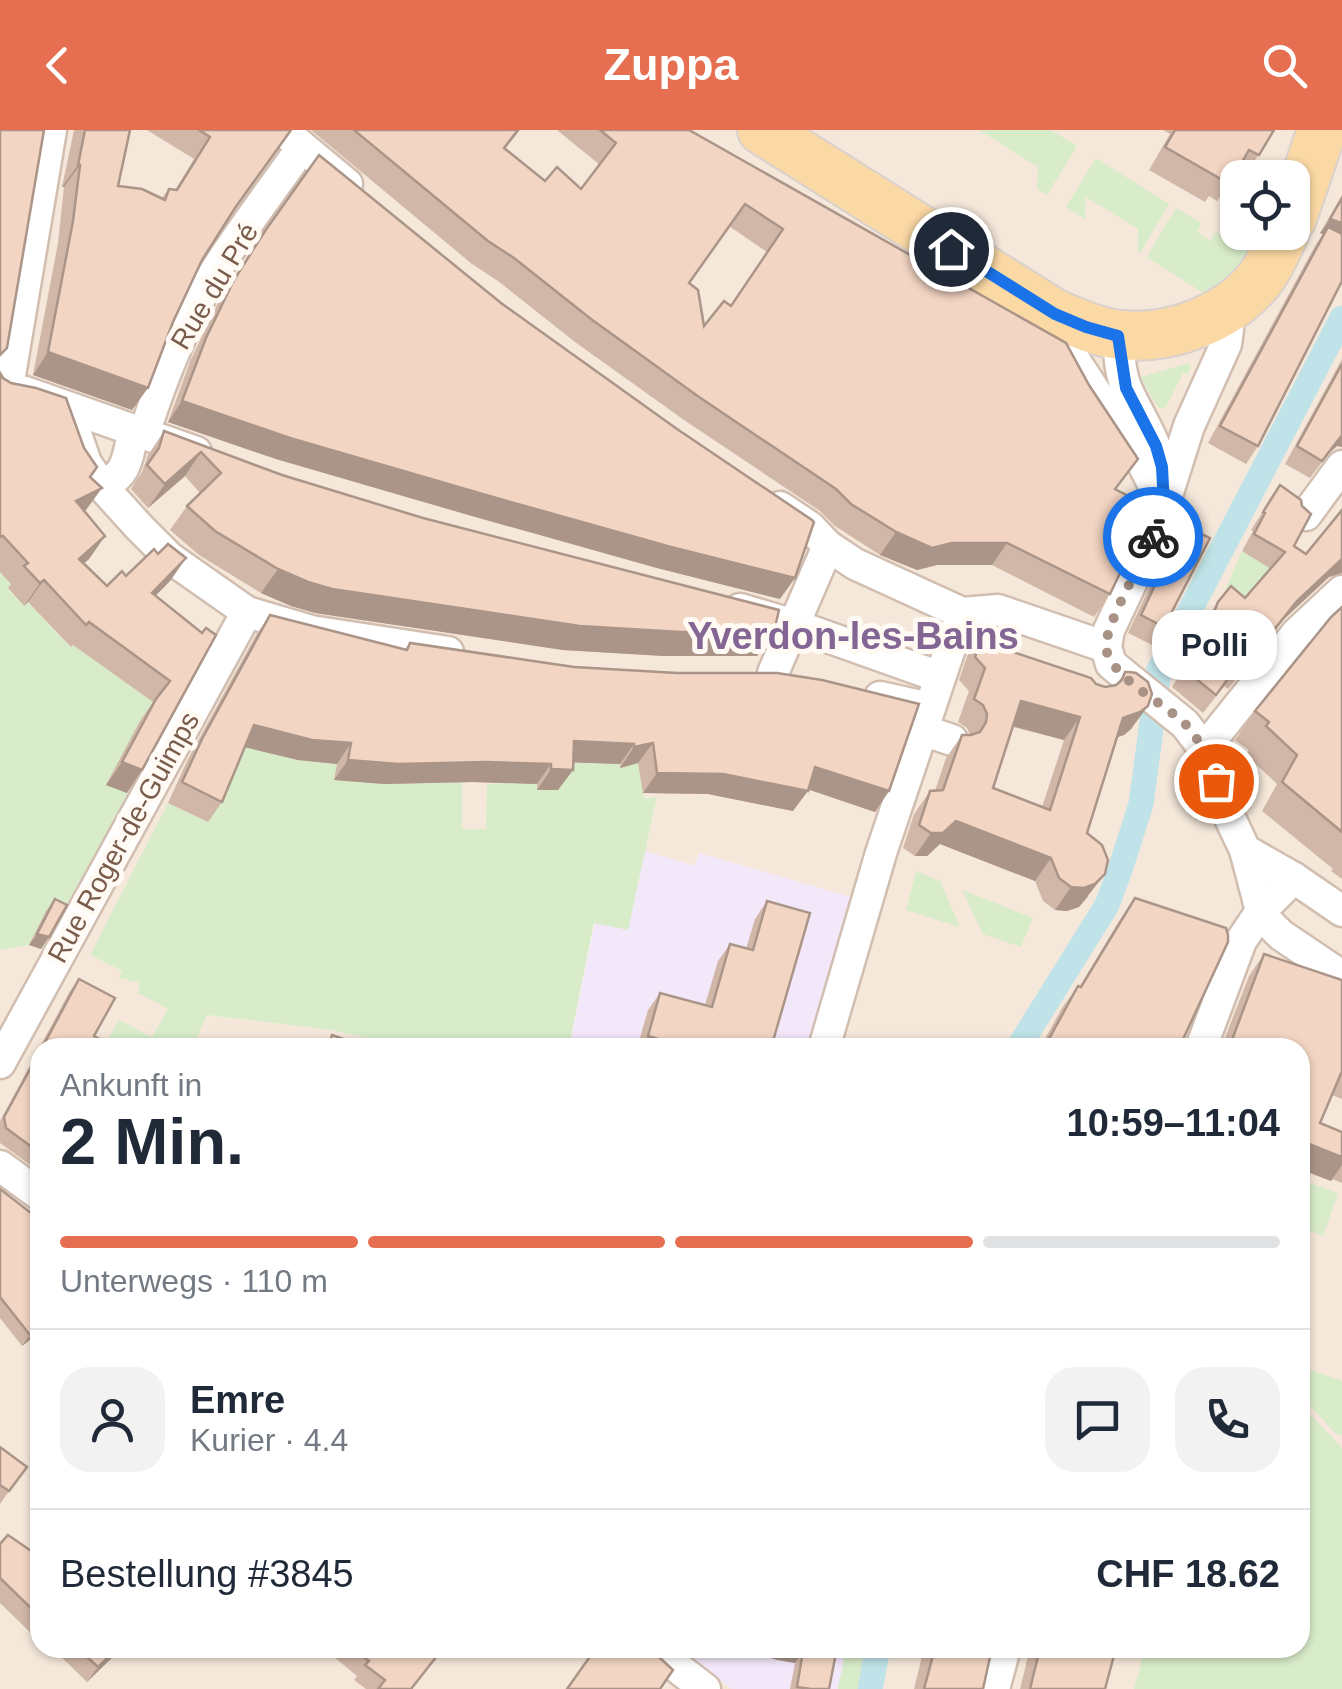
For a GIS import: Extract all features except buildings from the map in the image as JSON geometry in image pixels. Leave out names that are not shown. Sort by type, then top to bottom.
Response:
[{"type":"main road","points":[[762,130],[1055,314],[1118,336],[1166,333],[1206,320],[1224,310],[1258,280],[1275,250]]},
{"type":"main road","points":[[1310,166],[1322,130]]},
{"type":"main road","points":[[1310,198],[1342,161]]},
{"type":"street","points":[[50,130],[5,388],[215,458]]},
{"type":"street","points":[[292,138],[363,197]]},
{"type":"street","name":"Rue du Pré","points":[[101,485],[116,480],[124,468],[188,318],[292,138]]},
{"type":"street","points":[[1093,684],[1100,646],[1156,530],[1189,426],[1226,344],[1224,310]]},
{"type":"street","points":[[1055,314],[1063,344],[1144,466],[1164,506]]},
{"type":"street","points":[[1118,336],[1126,388],[1156,446],[1162,467],[1164,506]]},
{"type":"street","points":[[64,407],[86,463],[101,485],[170,558],[247,612],[310,630],[482,658]]},
{"type":"street","points":[[1306,515],[1342,466]]},
{"type":"street","points":[[749,486],[856,564],[962,613],[998,610],[1100,646],[1111,664],[1185,724],[1204,749],[1245,850],[1261,911],[1281,935],[1342,976]]},
{"type":"street","points":[[808,681],[759,674],[781,621],[828,546]]},
{"type":"street","points":[[1204,749],[1296,634],[1342,591]]},
{"type":"street","points":[[712,602],[781,621],[940,678]]},
{"type":"street","name":"Rue Roger-de-Guimps","points":[[0,1063],[247,612]]},
{"type":"street","points":[[827,1038],[881,853],[962,613]]},
{"type":"street","points":[[860,693],[926,719],[952,740]]},
{"type":"street","points":[[1245,850],[1342,911]]},
{"type":"street","points":[[1204,1038],[1241,941],[1261,911],[1294,878]]},
{"type":"street","points":[[0,1166],[30,1188]]},
{"type":"street","points":[[667,1658],[705,1689]]},
{"type":"street","points":[[994,1689],[1002,1658]]},
{"type":"shaded area","points":[[0,130],[1342,130],[1342,1689],[0,1689],[0,950],[29,945],[51,952],[131,795],[106,785],[140,721],[28,603],[24,606],[8,588],[11,585],[0,572]]},
{"type":"shaded area","points":[[645,851],[695,866],[699,853],[851,897],[810,1038],[571,1038],[595,922],[628,929]]},
{"type":"shaded area","points":[[690,1658],[844,1658],[838,1689],[732,1689]]},
{"type":"green space","points":[[979,130],[1051,130],[1077,146],[1047,195],[1037,189],[1038,167]]},
{"type":"green space","points":[[1096,158],[1169,204],[1140,253],[1138,229],[1086,197],[1085,219],[1066,207]]},
{"type":"green space","points":[[1176,208],[1202,223],[1197,232],[1210,241],[1216,232],[1220,235],[1220,250],[1249,253],[1235,277],[1208,296],[1147,257]]},
{"type":"green space","points":[[1188,363],[1188,374],[1183,373],[1166,407],[1158,407],[1142,377]]},
{"type":"green space","points":[[1242,551],[1275,568],[1232,616],[1219,604]]},
{"type":"green space","points":[[0,572],[12,585],[8,589],[23,605],[28,602],[70,647],[73,645],[155,703],[107,784],[132,795],[52,952],[29,945],[0,950]]},
{"type":"green space","points":[[240,745],[298,760],[337,764],[335,780],[384,784],[462,782],[462,829],[486,829],[487,784],[537,782],[560,762],[639,763],[644,798],[657,797],[628,930],[594,923],[571,1038],[368,1038],[207,1015],[197,1038],[108,1038],[119,1020],[152,1037],[168,1009],[138,993],[140,983],[119,978],[122,971],[90,955],[168,803],[208,822]]},
{"type":"green space","points":[[916,871],[940,881],[960,927],[906,910]]},
{"type":"green space","points":[[962,890],[1033,918],[1021,947],[983,934]]},
{"type":"green space","points":[[1310,1183],[1338,1193],[1323,1236],[1310,1231]]},
{"type":"green space","points":[[1310,1370],[1342,1381],[1342,1436],[1310,1405]]},
{"type":"green space","points":[[1310,1414],[1342,1448],[1342,1689],[1134,1689],[1142,1658],[1310,1658]]},
{"type":"green space","points":[[844,1658],[871,1658],[865,1689],[838,1689]]},
{"type":"waterway","points":[[1024,1038],[1107,905],[1120,870],[1141,804],[1159,670],[1342,318]]},
{"type":"waterway","points":[[870,1689],[876,1658]]},
{"type":"way so far","points":[[1153,537],[1110,630],[1106,648],[1111,664],[1185,724],[1204,749],[1216,781]]},
{"type":"place","name":"Polli","points":[[1216,781]]},
{"type":"district","name":"Yverdon-les-Bains","points":[[853,636]]},
{"type":"route","points":[[951,249],[1055,314],[1118,336],[1126,388],[1156,446],[1162,467],[1164,506],[1153,537]]}]
